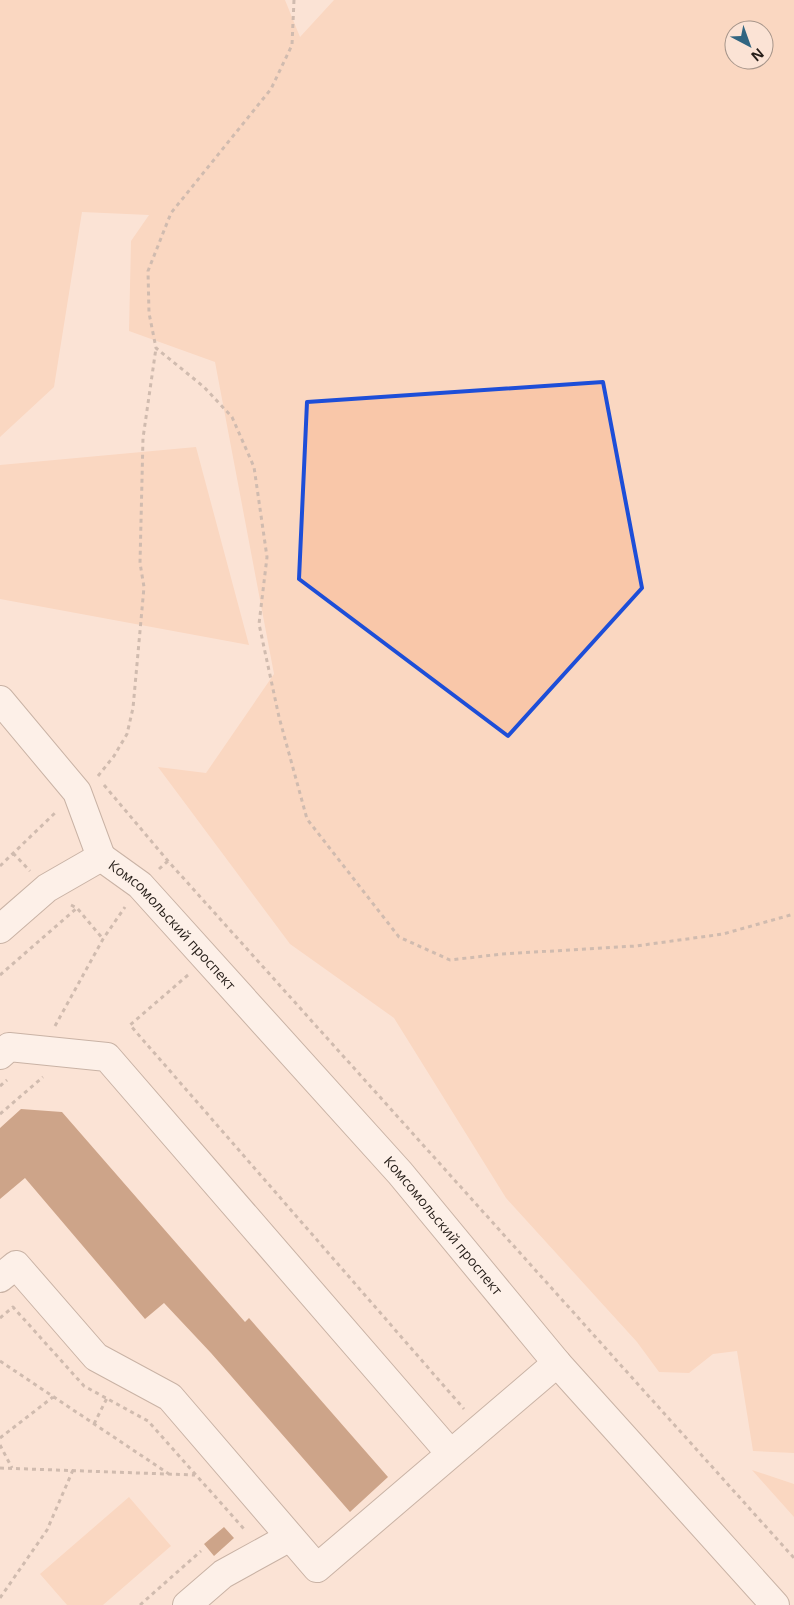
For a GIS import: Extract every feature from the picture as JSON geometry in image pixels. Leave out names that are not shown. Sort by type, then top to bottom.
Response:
[{"type":"street","points":[[0,700],[87,784],[101,858],[47,888],[0,929]]},
{"type":"street","name":"Комсомольский проспект","points":[[101,858],[140,885],[400,1173],[557,1363],[775,1605]]},
{"type":"street","points":[[0,1055],[9,1047],[107,1057],[450,1453]]},
{"type":"street","points":[[0,1278],[16,1265],[96,1357],[170,1397],[317,1568],[557,1363]]},
{"type":"street","points":[[187,1605],[223,1574],[290,1537]]},
{"type":"path","points":[[0,866],[114,756],[127,734],[133,708],[144,587],[140,563],[142,438],[156,348],[149,313],[148,271],[171,213],[271,89],[292,45],[294,0]]},
{"type":"path","points":[[156,348],[204,387],[232,417],[254,466],[267,557],[259,624],[279,717],[307,819],[399,937],[450,960],[502,954],[636,946],[723,934],[794,914]]},
{"type":"path","points":[[87,784],[168,861],[794,1558]]},
{"type":"path","points":[[0,975],[77,908]]},
{"type":"path","points":[[42,1049],[103,939]]},
{"type":"path","points":[[191,972],[130,1025],[481,1428]]},
{"type":"path","points":[[0,1114],[70,1053]]},
{"type":"path","points":[[0,1361],[169,1474]]},
{"type":"path","points":[[94,1424],[121,1370]]},
{"type":"path","points":[[0,1438],[53,1397]]},
{"type":"path","points":[[0,1445],[12,1468]]},
{"type":"path","points":[[0,1468],[196,1475],[244,1529]]},
{"type":"path","points":[[0,1598],[46,1530],[73,1470]]},
{"type":"path","points":[[140,1605],[201,1551]]},
{"type":"highlighted area","points":[[603,382],[642,588],[508,736],[299,579],[307,402]]},
{"type":"shaded area","points":[[0,0],[285,0],[300,37],[334,0],[794,0],[794,1453],[753,1451],[737,1351],[713,1354],[689,1373],[659,1372],[637,1342],[506,1198],[394,1018],[290,944],[158,767],[206,773],[274,674],[215,362],[129,331],[131,241],[149,215],[82,212],[54,387],[0,437]]},
{"type":"shaded area","points":[[196,447],[249,645],[0,599],[0,465]]},
{"type":"shaded area","points":[[752,1470],[794,1484],[794,1517]]},
{"type":"shaded area","points":[[129,1497],[171,1546],[103,1605],[67,1605],[40,1574]]},
{"type":"building","points":[[21,1109],[62,1112],[245,1322],[249,1318],[388,1477],[350,1512],[211,1353],[164,1303],[145,1319],[25,1178],[0,1199],[0,1128]]},
{"type":"building","points":[[224,1527],[234,1538],[214,1556],[204,1544]]}]
